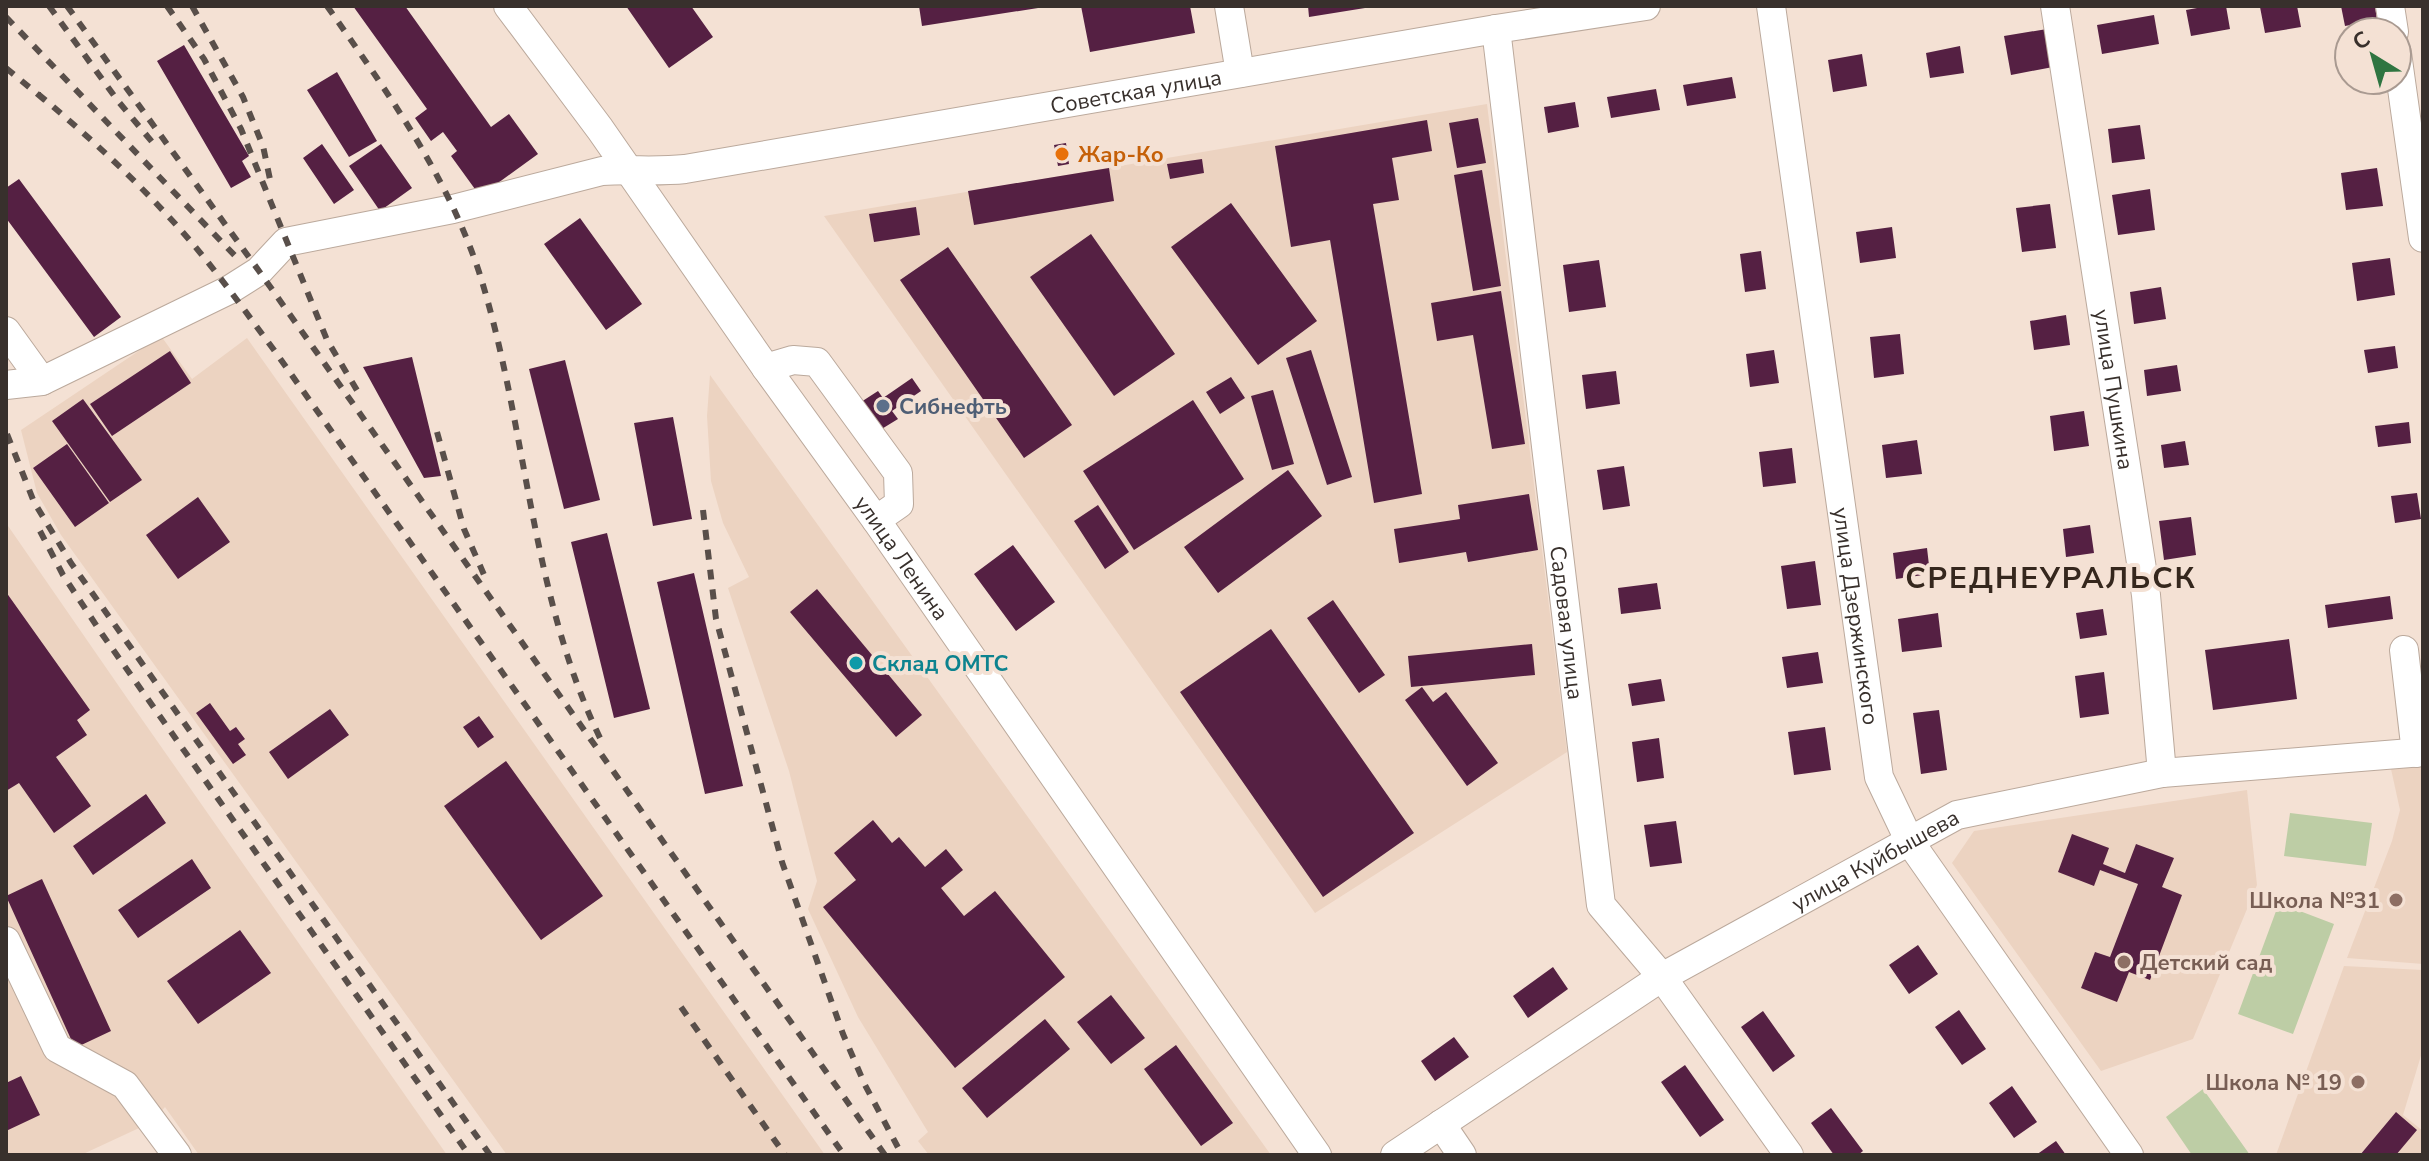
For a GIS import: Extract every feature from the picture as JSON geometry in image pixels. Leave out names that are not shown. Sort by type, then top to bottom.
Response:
[{"type":"street","name":"улица Ленина","points":[[508,6],[600,129],[876,520],[1317,1155]]},
{"type":"street","points":[[1229,6],[1240,73]]},
{"type":"street","name":"Советская улица","points":[[6,385],[42,381],[229,290],[259,271],[286,242],[453,209],[579,175],[628,169],[658,172],[685,169],[1496,29],[1646,6]]},
{"type":"street","name":"улица Дзержинского","points":[[1771,6],[1879,777],[1910,842],[2129,1155]]},
{"type":"street","name":"улица Пушкина","points":[[2055,6],[2146,595],[2162,773]]},
{"type":"street","name":"Садовая улица","points":[[1496,29],[1601,905],[1662,977],[1789,1155]]},
{"type":"street","points":[[2403,96],[2423,238]]},
{"type":"street","points":[[6,331],[42,381]]},
{"type":"street","points":[[766,368],[793,360],[817,362],[898,473],[899,504],[876,520]]},
{"type":"street","points":[[2404,650],[2419,753]]},
{"type":"street","name":"улица Куйбышева","points":[[1395,1155],[1662,977],[1957,815],[2162,773],[2419,753]]},
{"type":"street","points":[[6,941],[57,1048],[125,1085],[177,1155]]},
{"type":"street","points":[[1441,1124],[1462,1155]]},
{"type":"shaded area","points":[[1487,104],[1567,752],[1315,913],[824,216]]},
{"type":"shaded area","points":[[161,336],[192,379],[247,338],[825,1155],[507,1155],[61,535],[37,493],[21,430]]},
{"type":"shaded area","points":[[710,375],[1271,1155],[929,1155],[918,1141],[928,1132],[858,1017],[808,909],[817,881],[789,771],[728,588],[749,577],[723,523],[711,481],[707,416]]},
{"type":"shaded area","points":[[6,523],[447,1155],[199,1155],[165,1107],[152,1122],[81,1155],[6,1155]]},
{"type":"shaded area","name":"Школа №31","points":[[2423,767],[2423,964],[2347,958],[2392,841],[2400,810],[2391,769]]},
{"type":"shaded area","name":"Детский сад","points":[[2247,790],[2257,885],[2193,1039],[2101,1071],[1952,863],[1974,831]]},
{"type":"shaded area","name":"Школа № 19","points":[[2344,966],[2423,970],[2423,1049],[2403,1115],[2423,1131],[2423,1155],[2276,1155]]},
{"type":"green space","points":[[2290,813],[2372,823],[2366,866],[2284,856]]},
{"type":"green space","points":[[2279,903],[2334,924],[2293,1034],[2238,1014]]},
{"type":"green space","points":[[2203,1089],[2250,1155],[2192,1155],[2166,1117]]},
{"type":"building","points":[[353,6],[405,6],[491,127],[509,114],[538,154],[480,196],[451,156],[457,151],[443,132],[431,141],[415,118],[427,109]]},
{"type":"building","points":[[626,6],[691,6],[713,37],[669,68]]},
{"type":"building","points":[[919,6],[1038,6],[1038,8],[922,26]]},
{"type":"building","points":[[1081,6],[1190,6],[1195,33],[1090,52]]},
{"type":"building","points":[[1308,6],[1365,6],[1365,8],[1309,17]]},
{"type":"building","points":[[2226,6],[2230,29],[2191,36],[2186,10]]},
{"type":"building","points":[[2297,6],[2301,27],[2265,33],[2260,7]]},
{"type":"building","points":[[2341,6],[2375,6],[2376,16],[2343,16]]},
{"type":"building","points":[[2154,15],[2159,44],[2102,54],[2097,25]]},
{"type":"building","points":[[2047,29],[2053,67],[2011,75],[2004,36]]},
{"type":"building","points":[[184,45],[249,156],[242,161],[251,177],[231,188],[157,61]]},
{"type":"building","points":[[1960,46],[1964,73],[1930,78],[1926,53]]},
{"type":"building","points":[[1862,54],[1867,86],[1833,92],[1828,60]]},
{"type":"building","points":[[337,72],[377,141],[349,157],[307,90]]},
{"type":"building","points":[[1732,77],[1736,98],[1687,106],[1683,85]]},
{"type":"building","points":[[1656,89],[1660,110],[1611,118],[1607,97]]},
{"type":"building","points":[[1575,102],[1579,127],[1548,133],[1544,107]]},
{"type":"building","points":[[1478,118],[1486,163],[1457,168],[1449,123]]},
{"type":"building","points":[[1427,120],[1432,151],[1392,158],[1399,200],[1373,204],[1422,494],[1374,503],[1330,240],[1291,247],[1275,146]]},
{"type":"building","points":[[2140,125],[2145,159],[2112,163],[2108,129]]},
{"type":"building","points":[[1066,143],[1069,164],[1058,166],[1054,145]]},
{"type":"building","points":[[322,144],[354,190],[334,204],[303,158]]},
{"type":"building","points":[[381,144],[412,188],[380,211],[349,166]]},
{"type":"building","points":[[1202,159],[1204,173],[1170,179],[1167,164]]},
{"type":"building","points":[[1109,168],[1114,201],[974,225],[968,191]]},
{"type":"building","points":[[2377,168],[2383,206],[2346,210],[2341,173]]},
{"type":"building","points":[[1482,170],[1501,286],[1473,291],[1454,175]]},
{"type":"building","points":[[19,179],[121,317],[94,337],[6,218],[6,188]]},
{"type":"building","points":[[2150,189],[2155,230],[2118,235],[2112,195]]},
{"type":"building","points":[[1231,203],[1317,321],[1258,365],[1171,247]]},
{"type":"building","points":[[2050,204],[2056,248],[2022,252],[2016,208]]},
{"type":"building","points":[[916,207],[920,235],[874,242],[869,214]]},
{"type":"building","points":[[580,218],[642,304],[606,330],[544,244]]},
{"type":"building","points":[[1892,227],[1896,258],[1860,263],[1856,232]]},
{"type":"building","points":[[1091,234],[1175,354],[1114,396],[1030,277]]},
{"type":"building","points":[[948,247],[1072,425],[1024,458],[900,280]]},
{"type":"building","points":[[1761,251],[1766,289],[1745,292],[1740,254]]},
{"type":"building","points":[[2390,258],[2395,295],[2357,301],[2352,263]]},
{"type":"building","points":[[1599,260],[1606,307],[1569,312],[1563,265]]},
{"type":"building","points":[[2161,287],[2166,319],[2134,324],[2130,292]]},
{"type":"building","points":[[1501,291],[1525,444],[1492,449],[1473,335],[1437,341],[1431,303]]},
{"type":"building","points":[[2066,315],[2070,345],[2034,350],[2030,321]]},
{"type":"building","points":[[1900,334],[1904,374],[1874,378],[1870,337]]},
{"type":"building","points":[[2395,346],[2398,368],[2368,373],[2364,350]]},
{"type":"building","points":[[1311,350],[1352,477],[1327,485],[1286,358]]},
{"type":"building","points":[[1774,350],[1779,383],[1750,387],[1746,354]]},
{"type":"building","points":[[170,351],[191,383],[112,436],[90,404]]},
{"type":"building","points":[[412,357],[441,476],[424,478],[363,367]]},
{"type":"building","points":[[565,360],[600,500],[564,509],[529,369]]},
{"type":"building","points":[[2177,365],[2181,391],[2147,396],[2144,370]]},
{"type":"building","points":[[1616,371],[1620,404],[1586,409],[1582,375]]},
{"type":"building","points":[[1231,377],[1245,398],[1220,414],[1206,392]]},
{"type":"building","points":[[912,378],[921,391],[892,411],[898,419],[880,430],[861,402],[878,391],[883,398]]},
{"type":"building","points":[[1273,390],[1294,464],[1272,470],[1251,396]]},
{"type":"building","points":[[83,399],[142,480],[110,502],[52,421]]},
{"type":"building","points":[[1193,400],[1244,479],[1134,550],[1083,471]]},
{"type":"building","points":[[2084,411],[2089,446],[2054,451],[2050,416]]},
{"type":"building","points":[[673,417],[692,519],[653,526],[634,423]]},
{"type":"building","points":[[2409,422],[2411,443],[2378,447],[2375,426]]},
{"type":"building","points":[[1917,440],[1922,474],[1886,478],[1882,445]]},
{"type":"building","points":[[2185,441],[2189,465],[2164,468],[2161,445]]},
{"type":"building","points":[[67,444],[109,503],[75,527],[33,468]]},
{"type":"building","points":[[1792,448],[1796,483],[1763,487],[1759,452]]},
{"type":"building","points":[[1624,466],[1630,506],[1603,510],[1597,470]]},
{"type":"building","points":[[1288,470],[1322,516],[1218,593],[1184,547]]},
{"type":"building","points":[[2417,493],[2421,519],[2395,523],[2391,496]]},
{"type":"building","points":[[1529,494],[1538,550],[1468,562],[1466,552],[1399,563],[1394,529],[1460,519],[1458,505]]},
{"type":"building","points":[[198,497],[230,542],[178,579],[146,535]]},
{"type":"building","points":[[1098,505],[1129,552],[1105,569],[1074,521]]},
{"type":"building","points":[[2191,517],[2196,555],[2164,560],[2159,521]]},
{"type":"building","points":[[2090,525],[2094,553],[2066,557],[2063,529]]},
{"type":"building","points":[[607,533],[650,709],[614,718],[571,542]]},
{"type":"building","points":[[1013,545],[1055,602],[1016,631],[974,574]]},
{"type":"building","points":[[1927,548],[1930,574],[1896,579],[1893,553]]},
{"type":"building","points":[[1815,561],[1821,605],[1787,609],[1781,566]]},
{"type":"building","points":[[694,573],[743,786],[705,794],[657,582]]},
{"type":"building","points":[[1657,583],[1661,609],[1621,614],[1618,588]]},
{"type":"building","name":"Склад ОМТС","points":[[817,589],[922,715],[896,737],[790,612]]},
{"type":"building","points":[[6,592],[90,710],[77,720],[87,735],[56,757],[91,806],[54,833],[19,783],[6,791]]},
{"type":"building","points":[[2390,596],[2393,619],[2328,628],[2325,605]]},
{"type":"building","points":[[1333,600],[1385,675],[1359,693],[1307,618]]},
{"type":"building","points":[[2103,609],[2107,635],[2080,639],[2076,613]]},
{"type":"building","points":[[1938,613],[1942,647],[1902,652],[1898,619]]},
{"type":"building","points":[[1271,629],[1414,833],[1323,897],[1180,692]]},
{"type":"building","points":[[2289,639],[2297,699],[2213,710],[2205,650]]},
{"type":"building","points":[[1532,644],[1535,675],[1411,687],[1408,656]]},
{"type":"building","points":[[1818,652],[1823,683],[1787,688],[1782,657]]},
{"type":"building","points":[[2104,672],[2109,714],[2080,718],[2075,676]]},
{"type":"building","points":[[1661,679],[1665,701],[1632,706],[1628,684]]},
{"type":"building","points":[[1422,687],[1433,702],[1446,692],[1498,763],[1467,786],[1405,700]]},
{"type":"building","points":[[210,703],[230,731],[236,727],[245,739],[238,744],[246,755],[233,764],[196,713]]},
{"type":"building","points":[[330,709],[349,735],[288,779],[269,752]]},
{"type":"building","points":[[1939,710],[1947,770],[1921,774],[1913,713]]},
{"type":"building","points":[[479,716],[494,737],[478,748],[463,727]]},
{"type":"building","points":[[1825,727],[1831,770],[1794,775],[1788,732]]},
{"type":"building","points":[[1659,738],[1664,778],[1637,782],[1632,742]]},
{"type":"building","points":[[506,761],[603,896],[541,940],[444,806]]},
{"type":"building","points":[[146,794],[166,823],[93,875],[73,846]]},
{"type":"building","points":[[873,820],[892,843],[899,837],[925,867],[946,849],[963,870],[941,888],[964,916],[995,891],[1065,977],[955,1068],[823,907],[856,880],[834,853]]},
{"type":"building","points":[[1676,821],[1682,863],[1650,867],[1644,825]]},
{"type":"building","points":[[2072,834],[2109,848],[2103,864],[2125,873],[2136,844],[2174,858],[2162,887],[2182,895],[2150,980],[2129,972],[2117,1002],[2081,988],[2095,952],[2110,957],[2138,884],[2100,870],[2094,886],[2058,872]]},
{"type":"building","points":[[192,859],[211,888],[138,938],[118,910]]},
{"type":"building","points":[[42,879],[111,1031],[75,1048],[6,896]]},
{"type":"building","points":[[240,930],[271,973],[198,1024],[167,981]]},
{"type":"building","points":[[1918,945],[1938,974],[1909,994],[1889,965]]},
{"type":"building","points":[[1553,967],[1568,989],[1528,1018],[1513,996]]},
{"type":"building","points":[[1111,995],[1145,1038],[1111,1064],[1077,1022]]},
{"type":"building","points":[[1959,1010],[1986,1049],[1962,1065],[1935,1027]]},
{"type":"building","points":[[1763,1011],[1795,1056],[1773,1072],[1741,1027]]},
{"type":"building","points":[[1045,1019],[1070,1049],[987,1118],[962,1088]]},
{"type":"building","points":[[1454,1037],[1469,1057],[1435,1081],[1421,1061]]},
{"type":"building","points":[[1176,1045],[1233,1123],[1201,1146],[1144,1069]]},
{"type":"building","points":[[1685,1065],[1724,1120],[1700,1137],[1661,1082]]},
{"type":"building","points":[[21,1076],[40,1115],[6,1131],[6,1083]]},
{"type":"building","points":[[2012,1086],[2037,1122],[2014,1138],[1989,1103]]},
{"type":"building","points":[[1831,1108],[1863,1151],[1858,1155],[1834,1155],[1811,1123]]},
{"type":"building","points":[[2396,1112],[2417,1130],[2396,1155],[2360,1155]]},
{"type":"building","points":[[2056,1141],[2066,1155],[2036,1155]]},
{"type":"railway","points":[[49,6],[118,101],[153,143]]},
{"type":"railway","points":[[67,6],[259,271],[885,1155]]},
{"type":"railway","points":[[167,6],[204,59],[241,129],[327,340],[361,397]]},
{"type":"railway","points":[[192,6],[243,97],[263,146],[271,184]]},
{"type":"railway","points":[[327,6],[414,135],[467,238],[496,333],[560,631],[579,688],[603,744]]},
{"type":"railway","points":[[6,17],[240,261]]},
{"type":"railway","points":[[6,68],[46,101]]},
{"type":"railway","points":[[38,94],[137,184],[224,282],[844,1155]]},
{"type":"railway","points":[[437,432],[464,529],[485,577]]},
{"type":"railway","points":[[7,434],[34,502],[71,563],[490,1155]]},
{"type":"railway","points":[[703,510],[716,619],[782,862],[843,1034],[865,1085],[902,1155]]},
{"type":"railway","points":[[40,531],[63,575],[102,634],[469,1155]]},
{"type":"railway","points":[[681,1007],[785,1155]]},
{"type":"place","name":"Жар-Ко","points":[[1062,154]]},
{"type":"place","name":"Сибнефть","points":[[883,406]]},
{"type":"place","name":"Склад ОМТС","points":[[856,663]]},
{"type":"place","name":"Школа №31","points":[[2396,900]]},
{"type":"place","name":"Детский сад","points":[[2124,962]]},
{"type":"place","name":"Школа № 19","points":[[2358,1082]]},
{"type":"district","name":"СРЕДНЕУРАЛЬСК","points":[[2051,578]]}]
